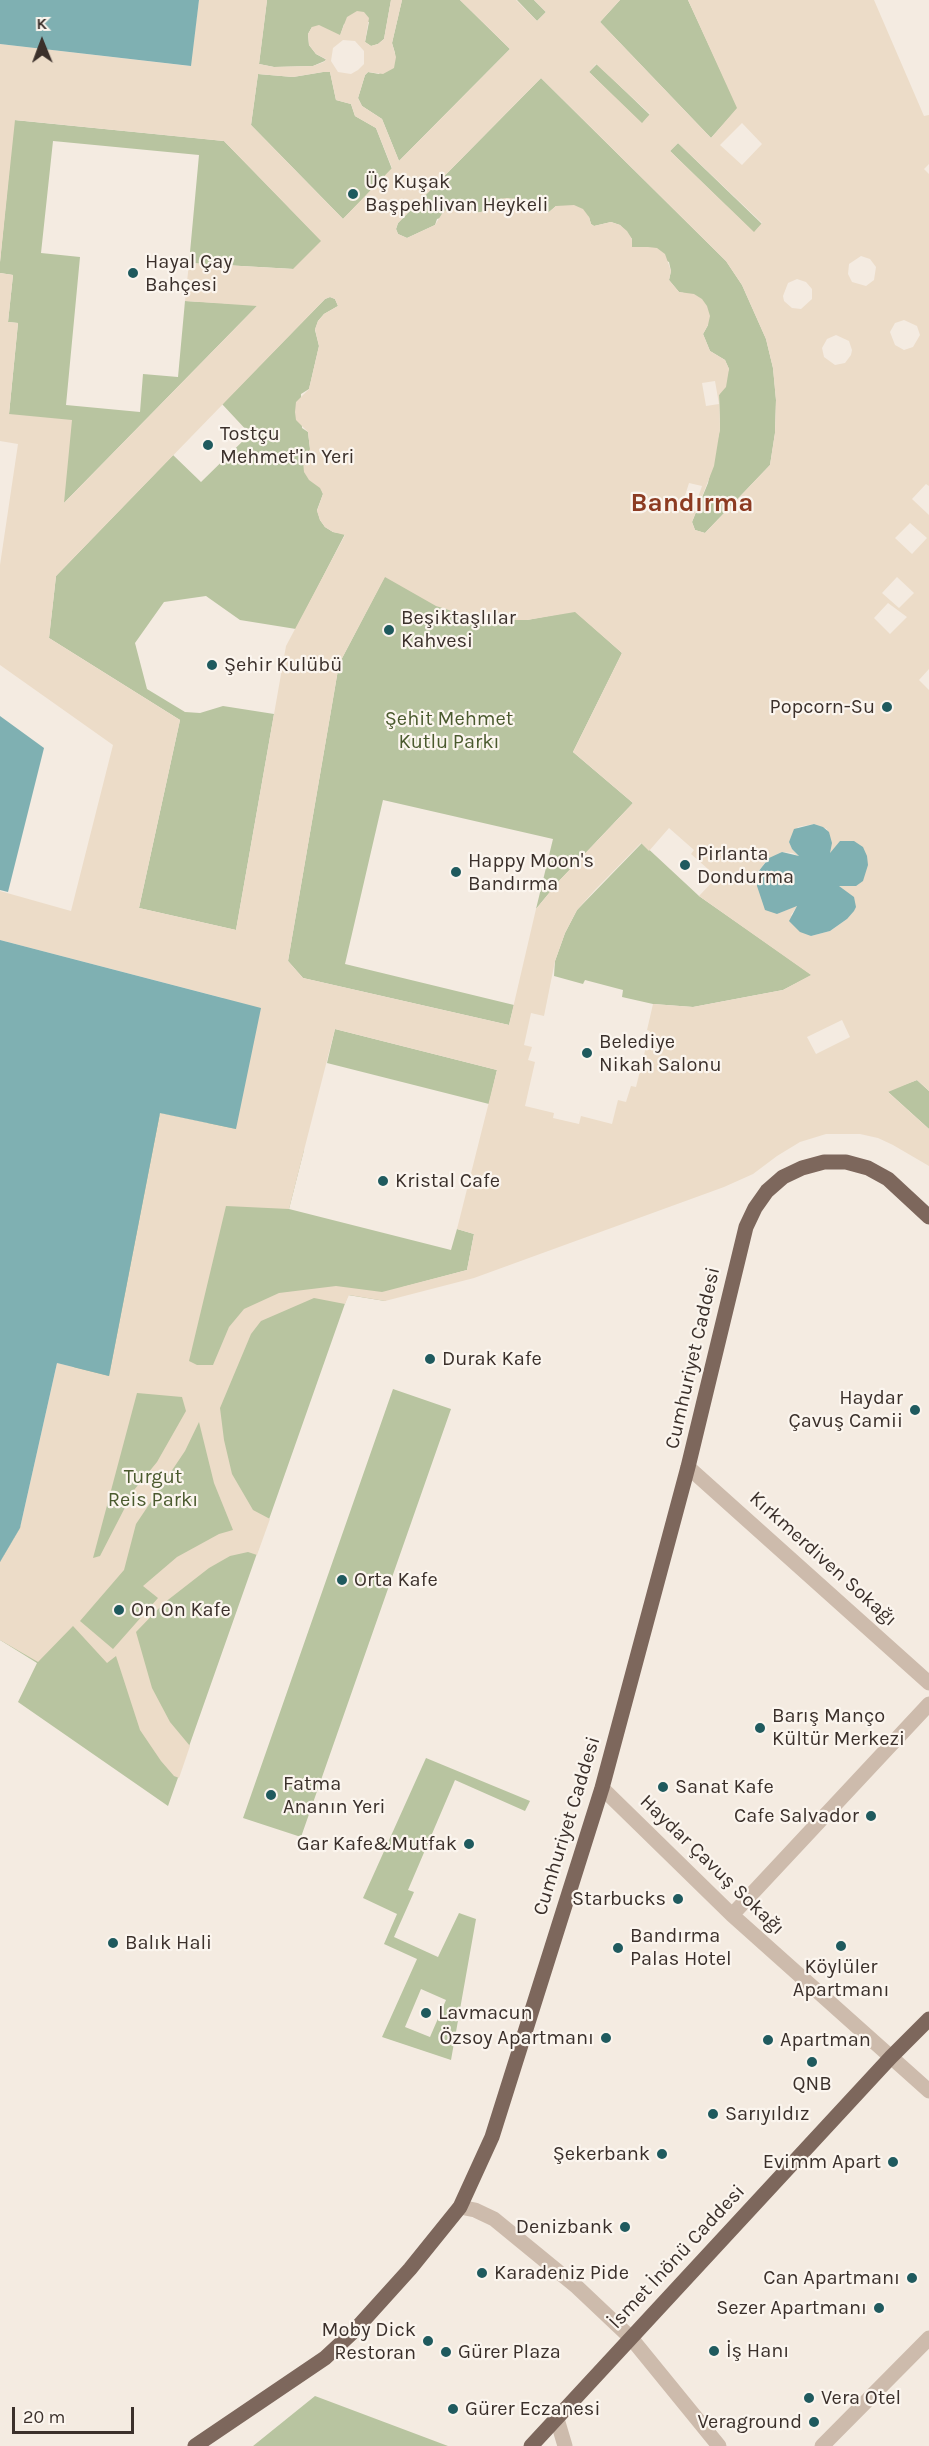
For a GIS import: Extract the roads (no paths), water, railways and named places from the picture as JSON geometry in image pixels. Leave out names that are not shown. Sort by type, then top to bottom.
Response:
[{"type":"main road","name":"Cumhuriyet Caddesi","points":[[195,2446],[325,2358],[354,2331],[410,2269],[460,2207],[492,2136],[602,1788],[688,1467],[746,1227],[755,1208],[767,1191],[792,1172],[824,1162],[846,1162],[868,1168],[888,1179],[929,1217]]},
{"type":"main road","name":"İsmet İnönü Caddesi","points":[[531,2446],[891,2056],[929,2019]]},
{"type":"street","name":"Kırkmerdiven Sokağı","points":[[688,1467],[929,1683]]},
{"type":"street","points":[[732,1915],[929,1704]]},
{"type":"street","name":"Haydar Çavuş Sokağı","points":[[602,1788],[732,1915],[929,2091]]},
{"type":"street","points":[[460,2207],[494,2219],[532,2248],[631,2338],[719,2446]]},
{"type":"street","points":[[822,2446],[929,2338]]},
{"type":"street","points":[[556,2419],[565,2446]]},
{"type":"water","points":[[0,0],[199,0],[191,66],[0,44]]},
{"type":"water","points":[[0,716],[44,748],[8,892],[0,890]]},
{"type":"water","points":[[814,824],[829,832],[832,843],[830,853],[840,841],[854,841],[863,847],[868,865],[863,881],[856,886],[839,886],[854,897],[856,907],[854,911],[830,931],[811,936],[800,932],[789,921],[797,906],[777,914],[765,910],[757,886],[758,872],[769,858],[782,852],[799,856],[789,842],[794,829]]},
{"type":"water","points":[[0,940],[261,1008],[236,1129],[160,1113],[109,1376],[57,1363],[20,1528],[0,1562]]},
{"type":"place","name":"Üç Kuşak Başpehlivan Heykeli","points":[[353,194]]},
{"type":"place","name":"Hayal Çay Bahçesi","points":[[133,273]]},
{"type":"place","name":"Tostçu Mehmet'in Yeri","points":[[208,445]]},
{"type":"place","name":"Beşiktaşlılar Kahvesi","points":[[389,630]]},
{"type":"place","name":"Şehir Kulübü","points":[[212,665]]},
{"type":"place","name":"Popcorn-Su","points":[[887,707]]},
{"type":"place","name":"Pirlanta Dondurma","points":[[685,865]]},
{"type":"place","name":"Happy Moon's Bandırma","points":[[456,872]]},
{"type":"place","name":"Belediye Nikah Salonu","points":[[587,1053]]},
{"type":"place","name":"Kristal Cafe","points":[[383,1181]]},
{"type":"place","name":"Durak Kafe","points":[[430,1359]]},
{"type":"place","name":"Haydar Çavuş Camii","points":[[915,1410]]},
{"type":"place","name":"Orta Kafe","points":[[342,1580]]},
{"type":"place","name":"On On Kafe","points":[[119,1610]]},
{"type":"place","name":"Barış Manço Kültür Merkezi","points":[[760,1728]]},
{"type":"place","name":"Sanat Kafe","points":[[663,1787]]},
{"type":"place","name":"Fatma Ananın Yeri","points":[[271,1795]]},
{"type":"place","name":"Cafe Salvador","points":[[871,1816]]},
{"type":"place","name":"Gar Kafe&Mutfak","points":[[469,1844]]},
{"type":"place","name":"Starbucks","points":[[678,1899]]},
{"type":"place","name":"Balık Hali","points":[[113,1943]]},
{"type":"place","name":"Köylüler Apartmanı","points":[[841,1946]]},
{"type":"place","name":"Bandırma Palas Hotel","points":[[618,1948]]},
{"type":"place","name":"Lavmacun","points":[[426,2013]]},
{"type":"place","name":"Özsoy Apartmanı","points":[[606,2038]]},
{"type":"place","name":"Apartman","points":[[768,2040]]},
{"type":"place","name":"QNB","points":[[812,2062]]},
{"type":"place","name":"Sarıyıldız","points":[[713,2114]]},
{"type":"place","name":"Şekerbank","points":[[662,2154]]},
{"type":"place","name":"Evimm Apart","points":[[893,2162]]},
{"type":"place","name":"Denizbank","points":[[625,2227]]},
{"type":"place","name":"Karadeniz Pide","points":[[482,2273]]},
{"type":"place","name":"Can Apartmanı","points":[[912,2278]]},
{"type":"place","name":"Sezer Apartmanı","points":[[879,2308]]},
{"type":"place","name":"Moby Dick Restoran","points":[[428,2341]]},
{"type":"place","name":"İş Hanı","points":[[714,2351]]},
{"type":"place","name":"Gürer Plaza","points":[[446,2352]]},
{"type":"place","name":"Vera Otel","points":[[809,2398]]},
{"type":"place","name":"Gürer Eczanesi","points":[[453,2409]]},
{"type":"place","name":"Veraground","points":[[814,2422]]},
{"type":"district","name":"Bandırma","points":[[692,504]]},
{"type":"park label","name":"Şehit Mehmet Kutlu Parkı","points":[[449,730]]},
{"type":"park label","name":"Turgut Reis Parkı","points":[[153,1488]]}]
